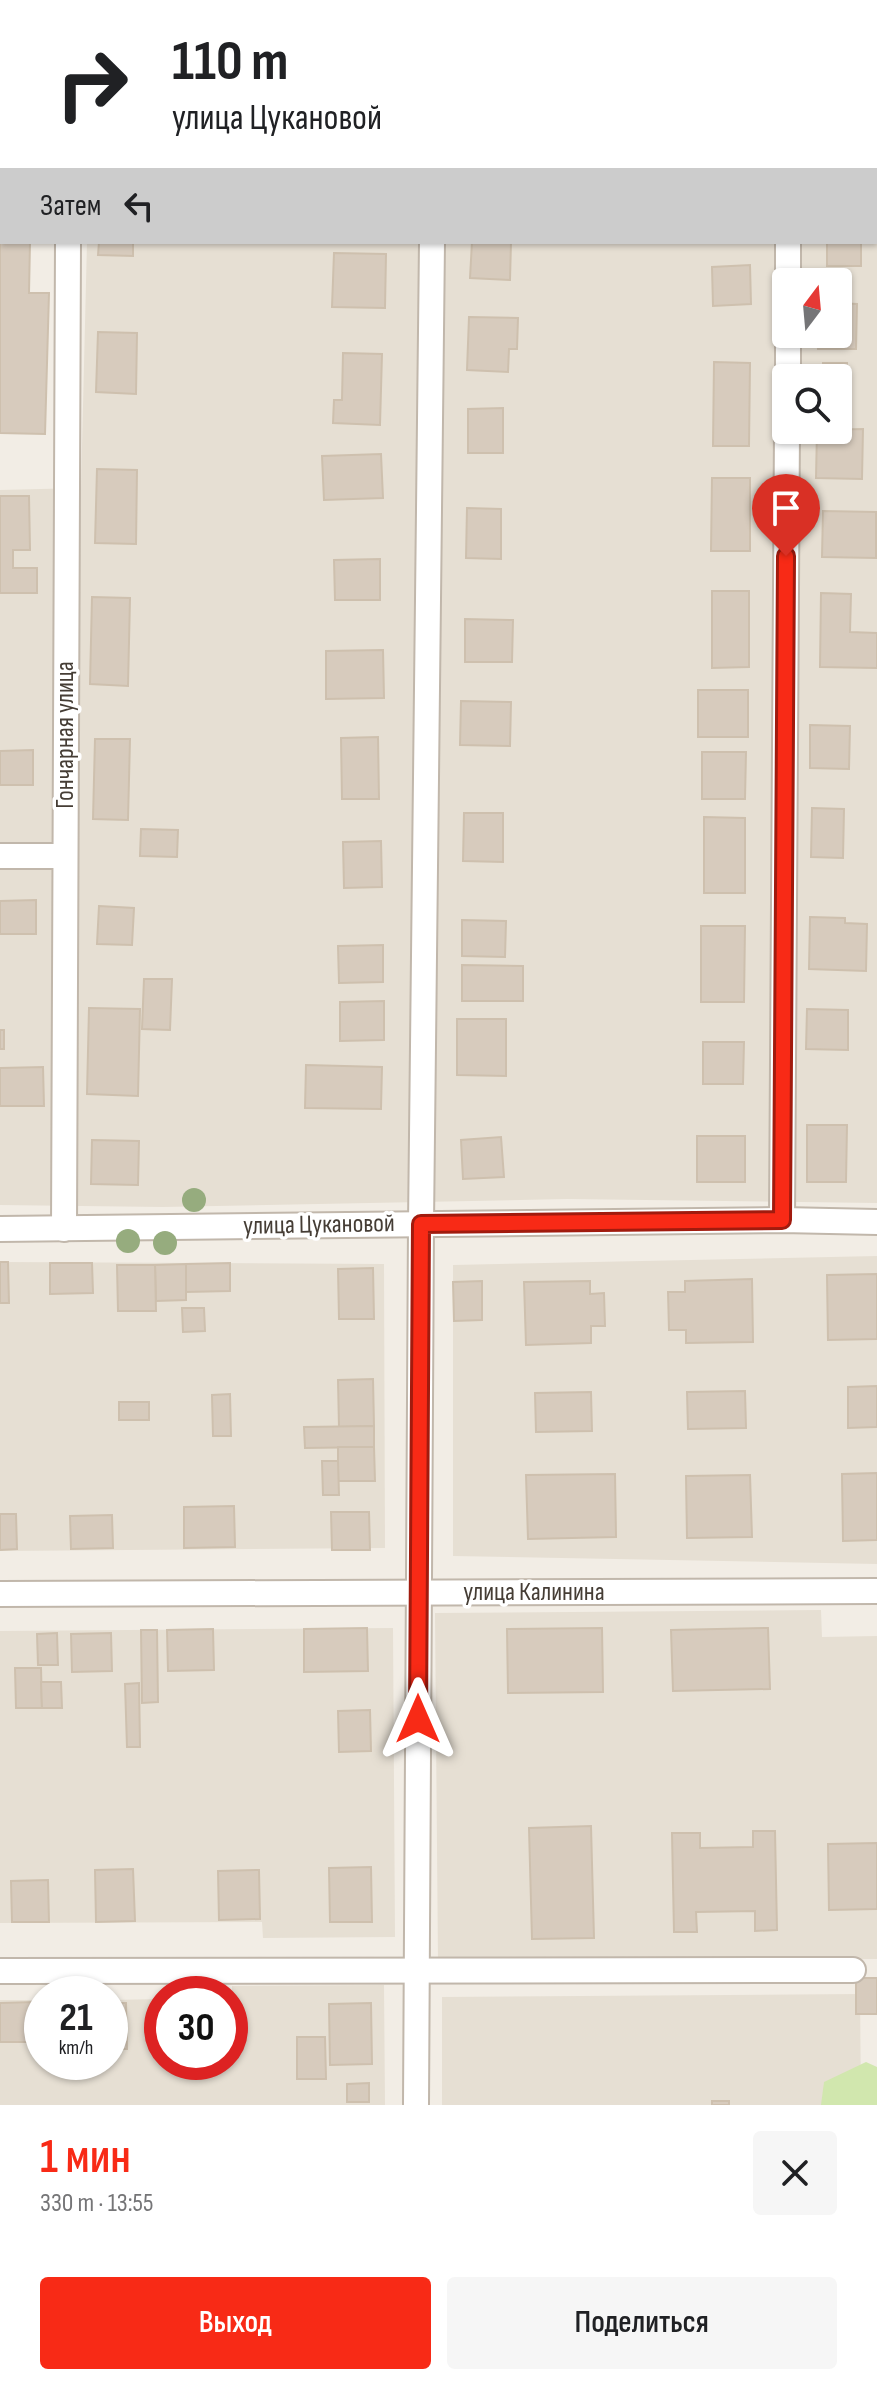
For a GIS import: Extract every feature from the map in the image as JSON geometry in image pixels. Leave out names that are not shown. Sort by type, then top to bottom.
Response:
[{"type":"street","name":"Гончарная улица","points":[[64,1229],[68,244]]},
{"type":"street","points":[[416,2105],[421,1224],[432,244]]},
{"type":"street","points":[[788,244],[788,268]]},
{"type":"street","points":[[782,1220],[787,444]]},
{"type":"street","points":[[0,856],[64,856]]},
{"type":"street","name":"улица Цукановой","points":[[0,1229],[782,1220],[877,1222]]},
{"type":"street","name":"улица Калинина","points":[[0,1594],[877,1591]]},
{"type":"street","points":[[0,1971],[853,1970]]},
{"type":"shaded area","points":[[87,244],[877,244],[877,1203],[567,1199],[163,1207],[0,1205],[0,490],[81,488]]},
{"type":"shaded area","points":[[877,1256],[877,1564],[453,1556],[453,1265]]},
{"type":"shaded area","points":[[0,1262],[384,1264],[385,1548],[0,1551]]},
{"type":"shaded area","points":[[821,1610],[822,1637],[877,1636],[877,1959],[438,1962],[435,1613]]},
{"type":"shaded area","points":[[393,1628],[395,1937],[263,1938],[262,1922],[0,1923],[0,1631]]},
{"type":"shaded area","points":[[384,1985],[385,2105],[0,2105],[0,2000],[24,2000],[24,2080],[128,2080],[128,2000],[144,1999],[144,2080],[248,2080],[248,1986]]},
{"type":"shaded area","points":[[860,1994],[861,2105],[442,2105],[442,1997]]},
{"type":"green space","points":[[866,2062],[877,2067],[877,2105],[821,2105],[824,2082]]},
{"type":"building","points":[[0,244],[30,244],[29,293],[49,293],[45,434],[0,433]]},
{"type":"building","points":[[99,244],[133,244],[133,256],[98,255]]},
{"type":"building","points":[[472,244],[511,244],[510,280],[470,278]]},
{"type":"building","points":[[827,244],[861,244],[861,266],[827,266]]},
{"type":"building","points":[[334,253],[386,254],[385,308],[332,307]]},
{"type":"building","points":[[750,265],[751,304],[713,306],[712,267]]},
{"type":"building","points":[[852,304],[857,304],[856,349],[818,349],[852,348]]},
{"type":"building","points":[[469,317],[518,318],[517,349],[509,349],[508,372],[467,370]]},
{"type":"building","points":[[98,332],[137,333],[136,394],[96,392]]},
{"type":"building","points":[[343,353],[382,354],[380,425],[333,423],[334,400],[342,400]]},
{"type":"building","points":[[714,362],[750,363],[749,446],[713,446]]},
{"type":"building","points":[[503,408],[503,453],[468,453],[468,409]]},
{"type":"building","points":[[852,429],[863,429],[862,479],[816,478],[817,444],[852,444]]},
{"type":"building","points":[[381,454],[383,498],[324,500],[322,456]]},
{"type":"building","points":[[97,469],[137,470],[136,544],[95,543]]},
{"type":"building","points":[[712,478],[750,478],[750,551],[711,551]]},
{"type":"building","points":[[0,496],[29,496],[30,550],[13,550],[13,568],[37,568],[37,593],[0,593]]},
{"type":"building","points":[[467,508],[501,509],[501,559],[466,558]]},
{"type":"building","points":[[823,511],[876,512],[876,558],[822,557]]},
{"type":"building","points":[[380,559],[380,600],[335,600],[334,560]]},
{"type":"building","points":[[712,591],[749,591],[749,667],[712,668]]},
{"type":"building","points":[[821,593],[851,594],[850,632],[877,633],[877,668],[820,667]]},
{"type":"building","points":[[92,597],[130,598],[128,686],[90,684]]},
{"type":"building","points":[[465,619],[513,620],[512,662],[465,662]]},
{"type":"building","points":[[383,650],[384,698],[326,699],[326,651]]},
{"type":"building","points":[[698,690],[748,690],[748,737],[698,737]]},
{"type":"building","points":[[461,701],[511,702],[510,746],[460,745]]},
{"type":"building","points":[[810,725],[850,726],[849,769],[810,768]]},
{"type":"building","points":[[378,737],[379,799],[342,799],[341,738]]},
{"type":"building","points":[[95,739],[130,739],[128,820],[93,819]]},
{"type":"building","points":[[33,750],[33,785],[0,785],[0,751]]},
{"type":"building","points":[[702,752],[746,752],[745,799],[702,799]]},
{"type":"building","points":[[812,808],[844,809],[843,858],[811,857]]},
{"type":"building","points":[[464,813],[503,813],[503,862],[463,861]]},
{"type":"building","points":[[704,817],[745,818],[745,893],[704,893]]},
{"type":"building","points":[[141,829],[178,830],[177,857],[140,856]]},
{"type":"building","points":[[381,841],[382,887],[344,888],[343,842]]},
{"type":"building","points":[[36,900],[36,934],[0,934],[0,901]]},
{"type":"building","points":[[99,906],[134,908],[132,945],[97,944]]},
{"type":"building","points":[[810,917],[845,918],[845,923],[867,924],[866,971],[809,969]]},
{"type":"building","points":[[462,920],[506,921],[505,957],[462,956]]},
{"type":"building","points":[[701,926],[745,926],[744,1002],[701,1002]]},
{"type":"building","points":[[383,945],[383,982],[339,983],[338,946]]},
{"type":"building","points":[[462,965],[523,966],[523,1001],[462,1001]]},
{"type":"building","points":[[144,979],[172,979],[170,1030],[142,1029]]},
{"type":"building","points":[[384,1001],[384,1040],[340,1041],[340,1002]]},
{"type":"building","points":[[89,1008],[140,1009],[138,1096],[87,1094]]},
{"type":"building","points":[[807,1009],[848,1010],[848,1050],[806,1049]]},
{"type":"building","points":[[457,1019],[506,1019],[506,1076],[457,1075]]},
{"type":"building","points":[[0,1030],[4,1030],[4,1049],[0,1049]]},
{"type":"building","points":[[703,1042],[744,1042],[743,1084],[703,1084]]},
{"type":"building","points":[[306,1065],[382,1067],[381,1109],[305,1108]]},
{"type":"building","points":[[43,1067],[44,1106],[0,1106],[0,1068]]},
{"type":"building","points":[[807,1125],[847,1125],[846,1182],[807,1182]]},
{"type":"building","points":[[697,1136],[745,1136],[745,1182],[697,1182]]},
{"type":"building","points":[[501,1137],[504,1177],[463,1179],[461,1140]]},
{"type":"building","points":[[92,1140],[139,1141],[138,1185],[91,1184]]},
{"type":"building","points":[[0,1262],[8,1262],[9,1303],[0,1303]]},
{"type":"building","points":[[50,1263],[92,1263],[93,1293],[50,1294]]},
{"type":"building","points":[[230,1263],[230,1291],[186,1292],[186,1264]]},
{"type":"building","points":[[186,1264],[186,1300],[156,1301],[155,1265]]},
{"type":"building","points":[[117,1265],[155,1265],[156,1311],[118,1311]]},
{"type":"building","points":[[373,1268],[374,1319],[339,1319],[338,1269]]},
{"type":"building","points":[[877,1274],[877,1339],[828,1340],[827,1275]]},
{"type":"building","points":[[752,1279],[753,1342],[686,1343],[686,1330],[669,1330],[668,1292],[685,1292],[685,1281]]},
{"type":"building","points":[[482,1281],[482,1320],[454,1321],[453,1282]]},
{"type":"building","points":[[590,1281],[590,1294],[604,1293],[605,1326],[591,1326],[591,1343],[526,1345],[524,1282]]},
{"type":"building","points":[[182,1308],[204,1308],[205,1331],[183,1332]]},
{"type":"building","points":[[373,1379],[374,1426],[339,1427],[338,1380]]},
{"type":"building","points":[[877,1386],[877,1427],[848,1428],[848,1387]]},
{"type":"building","points":[[745,1391],[746,1428],[688,1429],[687,1392]]},
{"type":"building","points":[[591,1392],[592,1431],[536,1432],[535,1393]]},
{"type":"building","points":[[230,1394],[231,1436],[213,1436],[212,1395]]},
{"type":"building","points":[[119,1402],[149,1402],[149,1420],[119,1420]]},
{"type":"building","points":[[374,1426],[374,1447],[305,1448],[304,1427]]},
{"type":"building","points":[[338,1447],[374,1447],[375,1481],[338,1481]]},
{"type":"building","points":[[322,1461],[338,1461],[339,1495],[323,1495]]},
{"type":"building","points":[[877,1473],[877,1540],[843,1541],[842,1474]]},
{"type":"building","points":[[615,1474],[616,1537],[528,1539],[526,1475]]},
{"type":"building","points":[[750,1475],[752,1537],[687,1538],[686,1476]]},
{"type":"building","points":[[234,1506],[235,1547],[184,1548],[184,1507]]},
{"type":"building","points":[[331,1512],[369,1512],[370,1550],[332,1550]]},
{"type":"building","points":[[0,1514],[16,1514],[17,1549],[0,1550]]},
{"type":"building","points":[[112,1515],[113,1548],[71,1549],[70,1516]]},
{"type":"building","points":[[367,1628],[368,1671],[304,1672],[304,1629]]},
{"type":"building","points":[[602,1628],[603,1692],[508,1693],[507,1629]]},
{"type":"building","points":[[768,1628],[770,1689],[673,1691],[671,1630]]},
{"type":"building","points":[[213,1629],[214,1670],[168,1671],[167,1630]]},
{"type":"building","points":[[141,1630],[157,1630],[158,1702],[142,1703]]},
{"type":"building","points":[[57,1633],[58,1665],[38,1665],[37,1634]]},
{"type":"building","points":[[111,1633],[112,1671],[72,1672],[71,1634]]},
{"type":"building","points":[[15,1668],[41,1668],[42,1708],[16,1708]]},
{"type":"building","points":[[41,1682],[61,1682],[62,1708],[42,1708]]},
{"type":"building","points":[[139,1683],[140,1747],[127,1747],[125,1684]]},
{"type":"building","points":[[370,1710],[371,1751],[339,1752],[338,1711]]},
{"type":"building","points":[[591,1826],[594,1938],[532,1939],[529,1828]]},
{"type":"building","points":[[753,1831],[775,1831],[777,1930],[755,1931],[755,1911],[696,1912],[697,1932],[674,1932],[672,1833],[700,1833],[700,1848],[753,1847]]},
{"type":"building","points":[[877,1843],[877,1909],[829,1910],[828,1844]]},
{"type":"building","points":[[371,1867],[372,1922],[330,1922],[329,1868]]},
{"type":"building","points":[[133,1869],[135,1921],[96,1922],[95,1870]]},
{"type":"building","points":[[259,1870],[260,1919],[219,1920],[218,1871]]},
{"type":"building","points":[[48,1880],[49,1922],[12,1922],[11,1881]]},
{"type":"building","points":[[856,1978],[877,1978],[877,2014],[856,2014]]},
{"type":"building","points":[[24,2002],[24,2042],[0,2042],[0,2003]]},
{"type":"building","points":[[371,2003],[372,2064],[330,2065],[329,2004]]},
{"type":"building","points":[[297,2037],[325,2037],[326,2079],[297,2079]]},
{"type":"building","points":[[369,2083],[369,2102],[347,2102],[347,2084]]},
{"type":"building","points":[[712,2101],[729,2101],[729,2105],[712,2105]]},
{"type":"route","points":[[418,1719],[421,1224],[782,1220],[786,556]]}]
